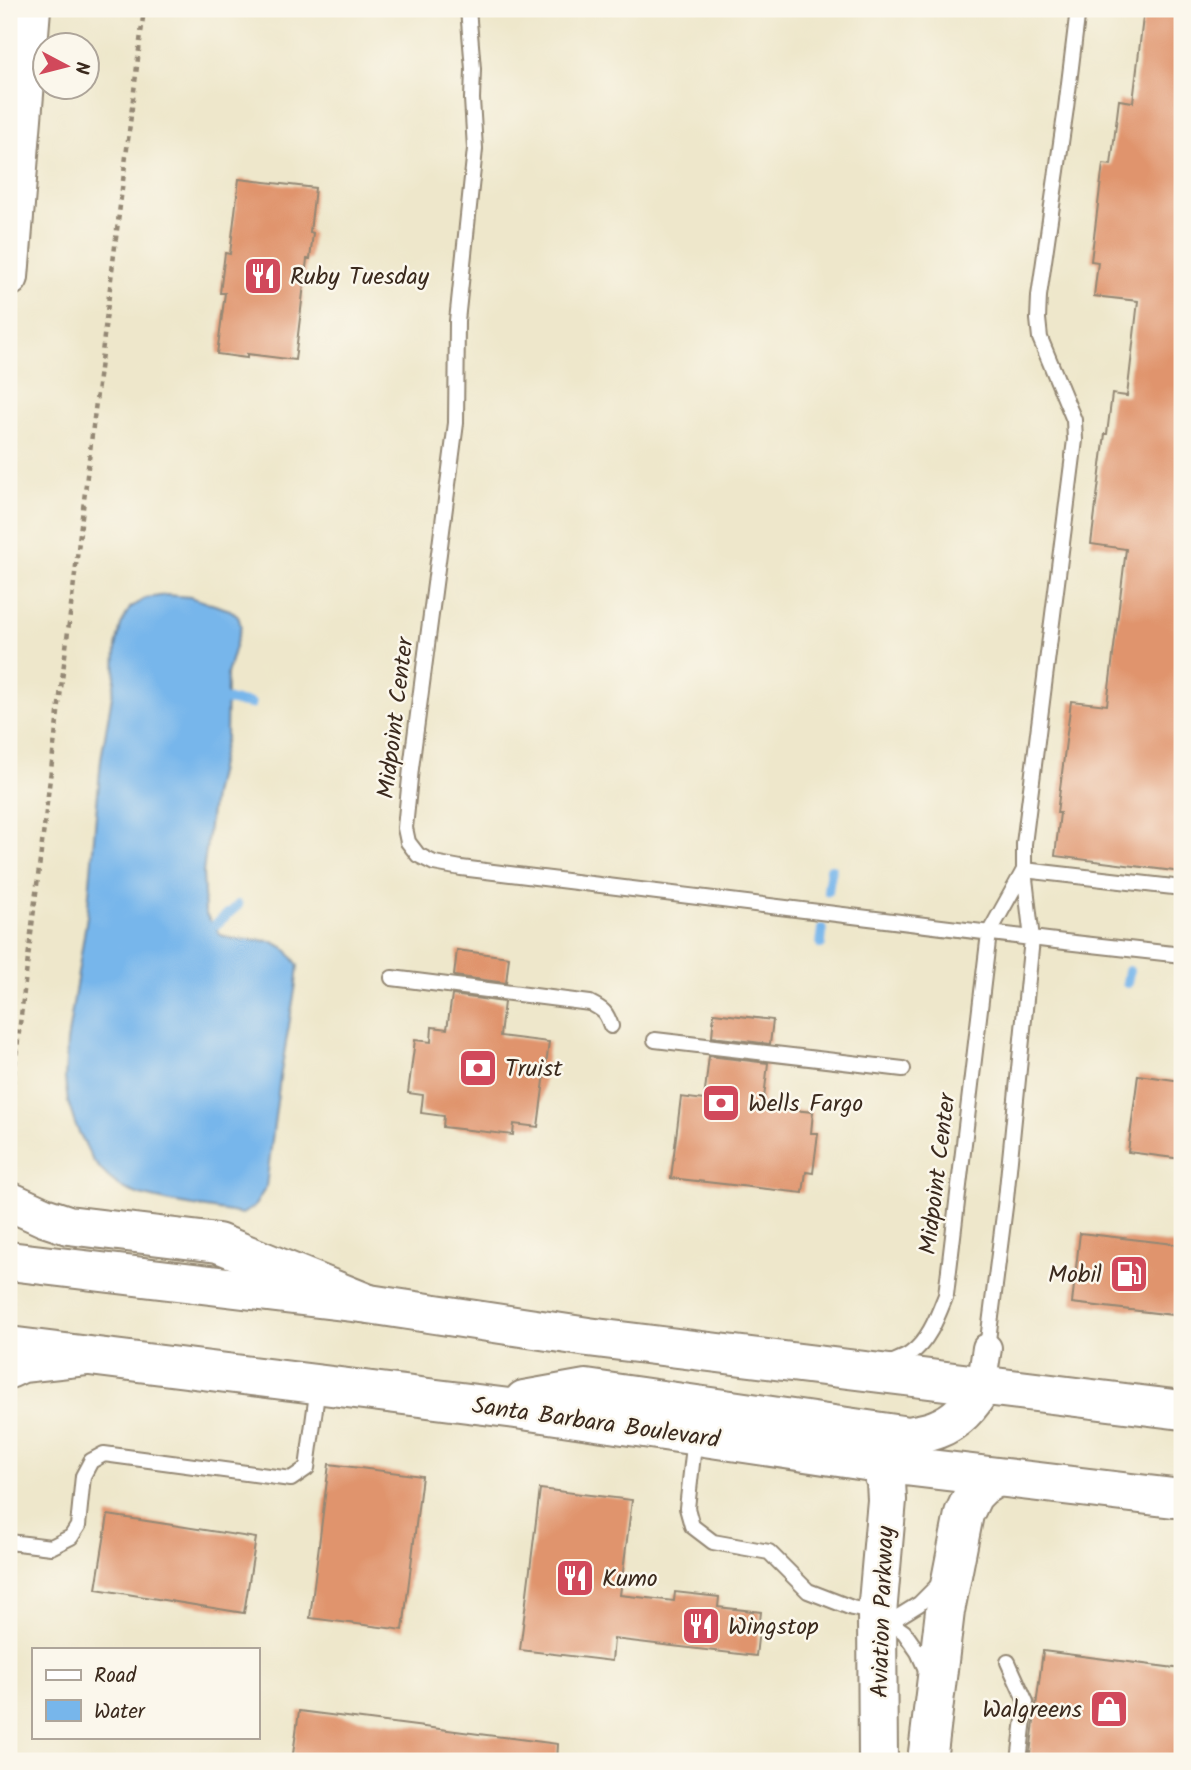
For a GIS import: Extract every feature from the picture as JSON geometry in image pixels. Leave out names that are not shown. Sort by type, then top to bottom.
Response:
[{"type":"main road","points":[[9,277],[31,9]]},
{"type":"main road","points":[[9,1201],[68,1225],[218,1243],[369,1304]]},
{"type":"main road","points":[[9,1261],[369,1304],[588,1337],[1182,1410]]},
{"type":"main road","name":"Santa Barbara Boulevard","points":[[9,1346],[488,1406],[879,1464],[1182,1499]]},
{"type":"main road","points":[[9,1369],[22,1363],[86,1356]]},
{"type":"main road","points":[[488,1406],[586,1389],[909,1436],[938,1429],[974,1400],[981,1387]]},
{"type":"main road","name":"Aviation Parkway","points":[[878,1761],[877,1614],[887,1500],[886,1482],[879,1464]]},
{"type":"main road","points":[[927,1761],[945,1611],[964,1514],[973,1495],[995,1478]]},
{"type":"street","points":[[981,1387],[987,1348]]},
{"type":"lane","name":"Midpoint Center","points":[[468,9],[475,149],[457,321],[456,423],[410,778],[405,828],[408,842],[418,855],[434,863],[461,868],[1182,955]]},
{"type":"lane","points":[[987,1348],[1006,1199],[1032,939],[1024,870],[1024,844],[1075,440],[1074,420],[1040,338],[1038,319],[1078,9]]},
{"type":"lane","name":"Midpoint Center","points":[[858,1371],[889,1364],[911,1354],[932,1327],[946,1295],[989,933],[1024,870]]},
{"type":"lane","points":[[1024,870],[1182,888]]},
{"type":"lane","points":[[392,978],[590,1003],[606,1013],[611,1026]]},
{"type":"lane","points":[[655,1040],[903,1069]]},
{"type":"lane","points":[[9,1542],[51,1547],[71,1537],[78,1526],[83,1476],[91,1461],[104,1454],[291,1479],[307,1468],[318,1385]]},
{"type":"lane","points":[[695,1436],[687,1508],[692,1527],[713,1542],[769,1552],[808,1591],[852,1608],[898,1617],[935,1590],[953,1568]]},
{"type":"lane","points":[[877,1614],[904,1632],[918,1652],[926,1668],[934,1704]]},
{"type":"lane","points":[[1008,1662],[1026,1702],[1019,1761]]},
{"type":"path","points":[[9,1114],[144,9]]},
{"type":"water","points":[[166,595],[190,597],[230,610],[238,616],[241,626],[227,674],[226,737],[213,795],[203,873],[205,913],[220,935],[233,939],[271,941],[285,948],[298,965],[266,1187],[254,1207],[242,1214],[170,1202],[122,1188],[93,1161],[75,1124],[65,1079],[67,1042],[87,916],[101,759],[115,679],[116,647],[121,625],[130,608],[146,598]]},
{"type":"building","points":[[1144,9],[1182,9],[1182,872],[1055,856],[1060,813],[1057,813],[1071,701],[1107,705],[1126,549],[1091,544],[1112,394],[1127,396],[1138,301],[1094,296],[1098,262],[1091,261],[1103,164],[1111,165],[1119,100],[1133,102]]},
{"type":"building","name":"Ruby Tuesday","points":[[239,179],[315,188],[310,259],[307,259],[295,360],[247,354],[247,358],[217,354],[225,293],[220,293],[225,253],[230,254]]},
{"type":"building","points":[[457,950],[509,957],[506,983],[454,976]]},
{"type":"building","name":"Truist","points":[[452,995],[504,1002],[500,1036],[549,1042],[538,1127],[514,1124],[513,1135],[443,1127],[444,1116],[421,1113],[423,1095],[408,1093],[415,1040],[431,1042],[432,1027],[447,1029]]},
{"type":"building","points":[[714,1013],[773,1020],[770,1044],[712,1037]]},
{"type":"building","name":"Wells Fargo","points":[[709,1056],[768,1063],[763,1107],[813,1112],[811,1133],[818,1133],[813,1173],[806,1172],[803,1193],[671,1178],[681,1097],[704,1100]]},
{"type":"building","points":[[1138,1075],[1182,1081],[1182,1159],[1128,1152]]},
{"type":"building","name":"Mobil","points":[[1080,1233],[1182,1245],[1182,1316],[1072,1303]]},
{"type":"building","points":[[329,1464],[422,1476],[403,1630],[310,1618]]},
{"type":"building","name":"Kumo","points":[[540,1489],[632,1500],[620,1595],[674,1601],[675,1592],[719,1597],[718,1607],[761,1612],[756,1656],[614,1639],[612,1661],[520,1650]]},
{"type":"building","points":[[108,1515],[256,1538],[244,1613],[96,1589]]},
{"type":"building","name":"Walgreens","points":[[1043,1651],[1182,1669],[1182,1761],[1029,1761]]},
{"type":"building","points":[[299,1711],[558,1744],[557,1761],[292,1761]]},
{"type":"waterway","points":[[226,700],[251,704]]},
{"type":"waterway","points":[[828,891],[831,869]]},
{"type":"waterway","points":[[214,926],[238,905]]},
{"type":"waterway","points":[[821,944],[822,929]]},
{"type":"waterway","points":[[1127,983],[1129,971]]},
{"type":"place","name":"Ruby Tuesday","points":[[263,276]]},
{"type":"place","name":"Truist","points":[[478,1068]]},
{"type":"place","name":"Wells Fargo","points":[[721,1103]]},
{"type":"place","name":"Mobil","points":[[1129,1274]]},
{"type":"place","name":"Kumo","points":[[575,1578]]},
{"type":"place","name":"Wingstop","points":[[701,1626]]},
{"type":"place","name":"Walgreens","points":[[1109,1709]]}]
